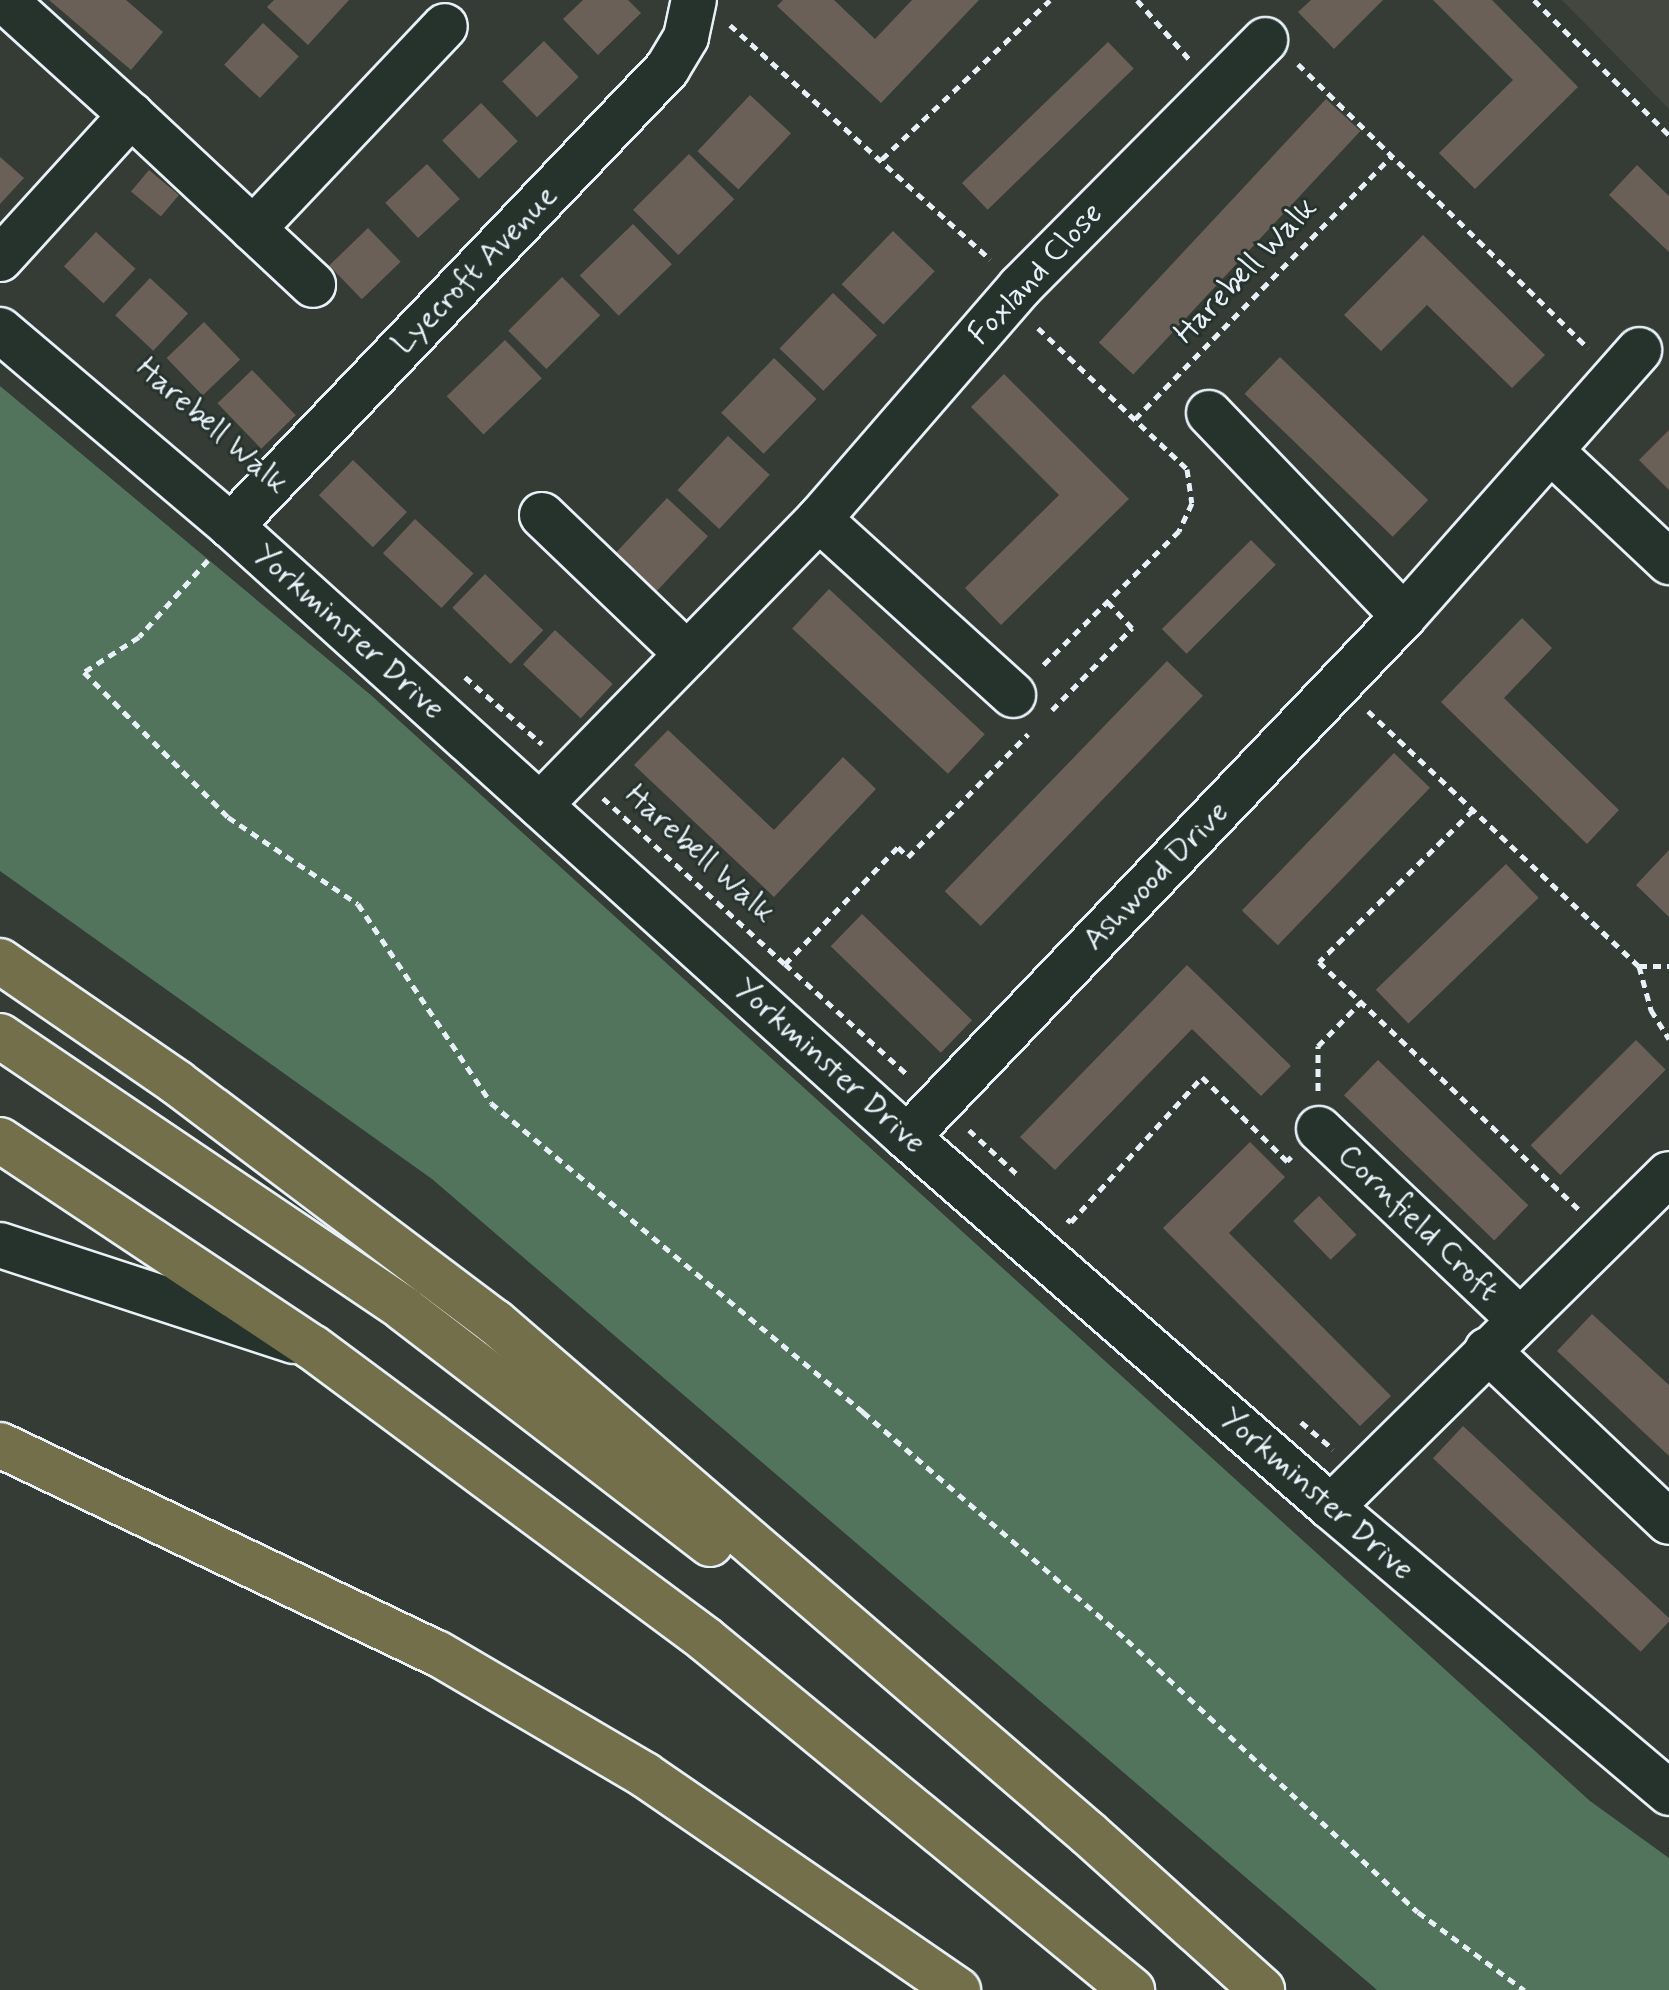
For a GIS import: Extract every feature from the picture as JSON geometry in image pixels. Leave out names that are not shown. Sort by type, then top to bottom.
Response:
[{"type":"highway","points":[[0,961],[176,1082],[495,1322],[1089,1834],[1262,1990]]},
{"type":"highway","points":[[0,1036],[404,1309],[1089,1834]]},
{"type":"highway","points":[[0,1140],[312,1347],[705,1639],[1132,1990]]},
{"type":"highway","points":[[0,1445],[437,1653],[645,1775],[958,1990]]},
{"type":"street","points":[[4,0],[313,285]]},
{"type":"street","name":"Lyecroft Avenue","points":[[231,526],[667,69],[686,37],[709,10]]},
{"type":"street","points":[[253,229],[445,26]]},
{"type":"street","name":"Foxland Close","points":[[540,805],[819,519],[1014,293],[1265,40]]},
{"type":"street","points":[[0,259],[131,115]]},
{"type":"street","name":"Yorkminster Drive","points":[[0,330],[231,526],[907,1137],[1331,1507],[1668,1790]]},
{"type":"street","name":"Ashwood Drive","points":[[907,1137],[1404,616],[1628,364]]},
{"type":"street","points":[[1209,413],[1404,616]]},
{"type":"street","points":[[1552,452],[1669,562]]},
{"type":"street","points":[[542,515],[687,654]]},
{"type":"street","points":[[819,519],[1032,712]]},
{"type":"street","name":"Cornfield Croft","points":[[1319,1129],[1518,1318]]},
{"type":"street","name":"Cornfield Croft","points":[[1331,1507],[1518,1318],[1669,1174]]},
{"type":"street","points":[[0,1245],[312,1347]]},
{"type":"street","name":"Cornfield Croft","points":[[1487,1350],[1669,1522]]},
{"type":"path","points":[[882,159],[1050,0]]},
{"type":"path","points":[[1137,0],[1217,90]]},
{"type":"path","points":[[1534,0],[1669,135]]},
{"type":"path","points":[[709,10],[882,159],[1187,469],[1192,503],[1179,531],[1108,602],[1032,712]]},
{"type":"path","points":[[1265,40],[1286,53],[1392,156],[1628,364]]},
{"type":"path","name":"Harebell Walk","points":[[1135,419],[1392,156]]},
{"type":"path","points":[[231,526],[195,578],[139,637],[84,672],[228,817],[358,904],[491,1103],[863,1412],[1127,1640],[1418,1912],[1524,1990]]},
{"type":"path","name":"Harebell Walk","points":[[456,670],[573,771],[785,964],[898,847],[908,857],[1032,712],[1132,628],[1108,602]]},
{"type":"path","points":[[1339,684],[1639,966],[1651,1010],[1669,1039]]},
{"type":"path","points":[[1473,810],[1319,962],[1605,1235]]},
{"type":"path","points":[[785,964],[1027,1183]]},
{"type":"path","points":[[1639,966],[1669,966]]},
{"type":"path","points":[[1060,1212],[1071,1222],[1202,1077],[1287,1161],[1319,1129],[1318,1046],[1361,1002]]},
{"type":"shaded area","points":[[1562,0],[1669,0],[1669,109]]},
{"type":"green space","points":[[0,386],[372,696],[1590,1801],[1669,1858],[1669,1990],[1377,1990],[432,1179],[0,871]]},
{"type":"building","points":[[49,0],[126,0],[163,32],[131,70]]},
{"type":"building","points":[[274,0],[349,0],[308,45],[267,7]]},
{"type":"building","points":[[583,0],[628,0],[641,13],[598,55],[563,19]]},
{"type":"building","points":[[783,0],[834,0],[875,39],[912,0],[979,0],[881,103],[777,6]]},
{"type":"building","points":[[1311,0],[1383,0],[1334,49],[1298,12]]},
{"type":"building","points":[[1433,0],[1492,0],[1578,87],[1475,189],[1439,153],[1513,80]]},
{"type":"building","points":[[263,23],[299,56],[260,98],[224,65]]},
{"type":"building","points":[[544,41],[579,77],[537,117],[502,81]]},
{"type":"building","points":[[1108,42],[1134,69],[988,210],[962,183]]},
{"type":"building","points":[[750,95],[791,133],[738,190],[697,151]]},
{"type":"building","points":[[1326,99],[1360,131],[1133,375],[1099,343]]},
{"type":"building","points":[[481,103],[518,141],[479,179],[442,141]]},
{"type":"building","points":[[689,154],[734,199],[678,255],[633,210]]},
{"type":"building","points":[[0,157],[24,178],[0,204]]},
{"type":"building","points":[[427,164],[460,199],[418,238],[385,203]]},
{"type":"building","points":[[1637,165],[1669,196],[1669,252],[1609,195]]},
{"type":"building","points":[[149,170],[179,195],[161,217],[131,191]]},
{"type":"building","points":[[633,224],[672,264],[619,316],[580,275]]},
{"type":"building","points":[[368,228],[401,262],[362,299],[329,266]]},
{"type":"building","points":[[893,231],[935,271],[883,325],[842,284]]},
{"type":"building","points":[[96,232],[135,269],[103,303],[64,266]]},
{"type":"building","points":[[1423,235],[1545,355],[1512,388],[1427,305],[1381,351],[1344,315]]},
{"type":"building","points":[[562,277],[600,315],[546,369],[508,331]]},
{"type":"building","points":[[150,278],[188,313],[153,351],[115,315]]},
{"type":"building","points":[[833,293],[877,335],[823,391],[780,348]]},
{"type":"building","points":[[204,322],[240,359],[203,396],[167,358]]},
{"type":"building","points":[[505,340],[542,378],[484,434],[447,396]]},
{"type":"building","points":[[1280,357],[1428,500],[1393,537],[1245,394]]},
{"type":"building","points":[[774,358],[816,399],[764,454],[721,413]]},
{"type":"building","points":[[252,370],[296,415],[261,449],[217,403]]},
{"type":"building","points":[[1004,374],[1129,499],[1001,625],[965,588],[1059,495],[971,407]]},
{"type":"building","points":[[1669,430],[1669,490],[1639,460]]},
{"type":"building","points":[[728,436],[770,475],[719,529],[678,490]]},
{"type":"building","points":[[353,460],[407,512],[373,547],[319,495]]},
{"type":"building","points":[[667,498],[708,536],[656,592],[615,554]]},
{"type":"building","points":[[415,519],[474,574],[441,608],[383,553]]},
{"type":"building","points":[[1251,540],[1276,565],[1187,654],[1162,629]]},
{"type":"building","points":[[485,574],[543,630],[511,664],[452,608]]},
{"type":"building","points":[[829,589],[985,734],[948,774],[792,628]]},
{"type":"building","points":[[1522,618],[1552,648],[1504,698],[1619,810],[1587,844],[1441,702]]},
{"type":"building","points":[[555,630],[613,684],[581,718],[523,664]]},
{"type":"building","points":[[1167,661],[1203,696],[981,926],[945,891]]},
{"type":"building","points":[[668,730],[774,830],[843,757],[876,789],[774,897],[634,765]]},
{"type":"building","points":[[1394,753],[1430,788],[1278,945],[1242,911]]},
{"type":"building","points":[[1669,850],[1669,917],[1636,885]]},
{"type":"building","points":[[1506,864],[1539,898],[1408,1024],[1376,990]]},
{"type":"building","points":[[862,914],[972,1020],[941,1053],[831,946]]},
{"type":"building","points":[[1187,965],[1291,1066],[1261,1096],[1192,1029],[1055,1170],[1020,1137]]},
{"type":"building","points":[[1636,1040],[1666,1070],[1560,1175],[1531,1145]]},
{"type":"building","points":[[1378,1060],[1528,1205],[1494,1240],[1344,1095]]},
{"type":"building","points":[[1250,1142],[1285,1177],[1229,1233],[1391,1396],[1360,1426],[1163,1228]]},
{"type":"building","points":[[1319,1196],[1357,1235],[1331,1260],[1293,1221]]},
{"type":"building","points":[[1592,1314],[1669,1385],[1669,1456],[1557,1351]]},
{"type":"building","points":[[1463,1426],[1669,1618],[1641,1652],[1433,1458]]}]
